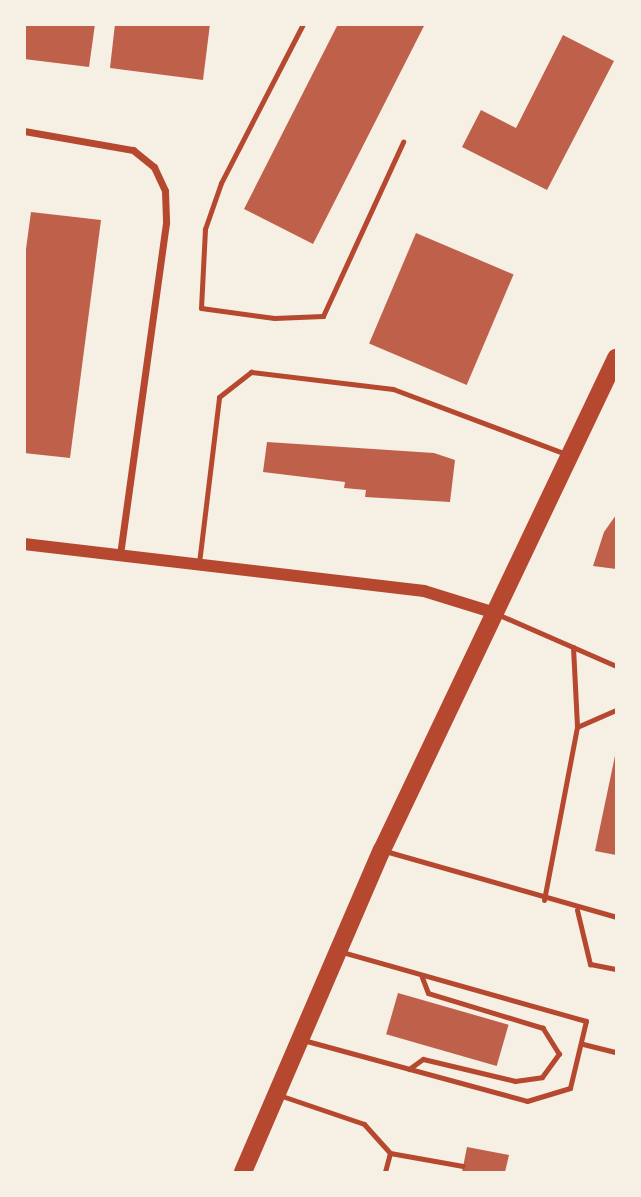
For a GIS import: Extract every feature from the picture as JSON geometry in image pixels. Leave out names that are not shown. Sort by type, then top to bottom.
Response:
[{"type":"main road","points":[[243,1172],[382,850],[492,612],[617,358]]},
{"type":"street","points":[[24,131],[133,150],[154,167],[165,191],[166,223],[120,555]]},
{"type":"street","points":[[24,544],[424,592],[492,612]]},
{"type":"lane","points":[[303,24],[222,183],[205,229],[201,308],[274,318],[323,316],[403,142]]},
{"type":"lane","points":[[199,565],[219,397],[251,372],[393,389],[569,455]]},
{"type":"lane","points":[[492,612],[617,666]]},
{"type":"lane","points":[[544,900],[577,727],[573,647]]},
{"type":"lane","points":[[577,727],[617,710]]},
{"type":"lane","points":[[382,850],[544,900],[617,917]]},
{"type":"lane","points":[[577,909],[590,964],[617,969]]},
{"type":"lane","points":[[300,1039],[527,1101],[570,1087],[583,1044],[586,1021],[337,951]]},
{"type":"lane","points":[[409,1069],[424,1059],[515,1081],[542,1077],[559,1054],[543,1028],[428,993],[422,977]]},
{"type":"lane","points":[[583,1044],[617,1052]]},
{"type":"lane","points":[[276,1094],[364,1124],[390,1153],[463,1166]]},
{"type":"lane","points":[[385,1172],[390,1153]]},
{"type":"building","points":[[24,24],[95,24],[89,67],[24,59]]},
{"type":"building","points":[[115,24],[210,24],[203,80],[110,68]]},
{"type":"building","points":[[338,24],[425,24],[313,244],[244,209]]},
{"type":"building","points":[[563,35],[614,61],[547,190],[462,147],[481,110],[516,128]]},
{"type":"building","points":[[31,212],[101,220],[70,458],[24,453],[24,264]]},
{"type":"building","points":[[416,233],[514,274],[467,385],[369,343]]},
{"type":"building","points":[[267,442],[434,453],[455,460],[450,502],[365,497],[366,490],[344,488],[345,482],[263,472]]},
{"type":"building","points":[[616,515],[616,569],[593,566],[604,532]]},
{"type":"building","points":[[616,751],[616,855],[595,851]]},
{"type":"building","points":[[398,993],[509,1025],[497,1066],[386,1034]]},
{"type":"building","points":[[467,1147],[509,1155],[505,1172],[462,1172]]}]
